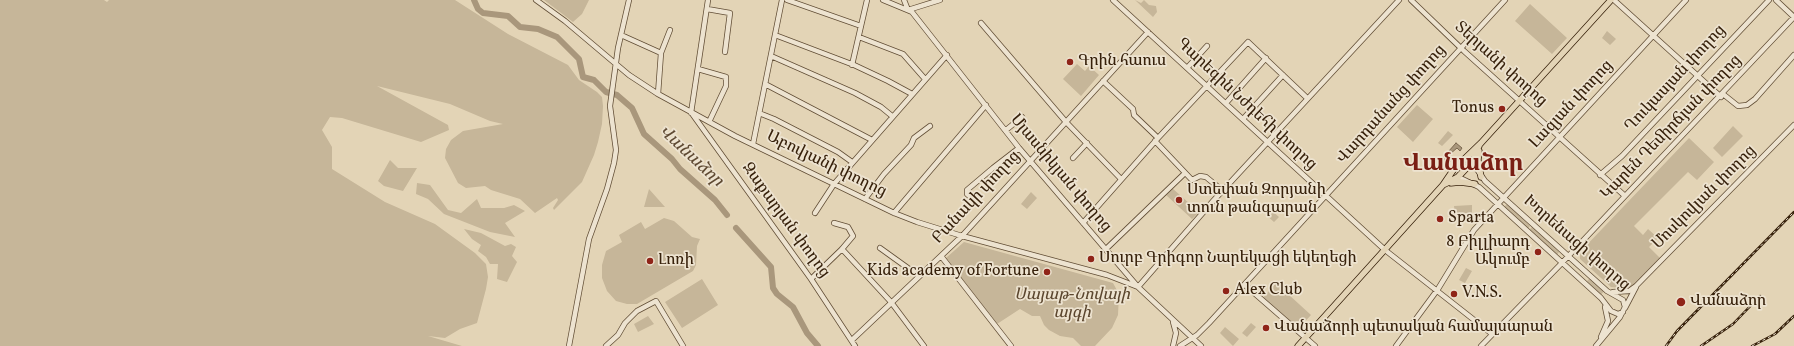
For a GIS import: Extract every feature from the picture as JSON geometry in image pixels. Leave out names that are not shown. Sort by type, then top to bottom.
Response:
[{"type":"main road","points":[[1298,346],[1443,185],[1454,169],[1464,158],[1480,145],[1612,0]]},
{"type":"main road","points":[[1443,185],[1458,177],[1472,162],[1480,145]]},
{"type":"main road","points":[[1480,145],[1478,160],[1481,177]]},
{"type":"main road","points":[[1464,158],[1469,158],[1472,162]]},
{"type":"main road","points":[[1454,169],[1454,174],[1458,177]]},
{"type":"main road","points":[[1443,185],[1460,182],[1475,184]]},
{"type":"street","name":"Աբովյանի փողոց","points":[[536,0],[565,21],[629,75],[658,94],[691,113],[894,213],[962,236],[1107,275],[1138,287]]},
{"type":"street","points":[[569,346],[589,239],[607,189],[614,163],[616,150],[610,106],[621,35],[629,0]]},
{"type":"street","points":[[691,113],[708,0]]},
{"type":"street","points":[[753,144],[782,0]]},
{"type":"street","points":[[787,0],[861,26]]},
{"type":"street","points":[[852,65],[867,0]]},
{"type":"street","points":[[883,0],[908,10],[940,0]]},
{"type":"street","points":[[904,0],[908,10]]},
{"type":"street","name":"Գարեգին Նժդեհի փողոց","points":[[1113,0],[1385,250],[1492,334]]},
{"type":"street","points":[[1138,287],[1223,190],[1399,0]]},
{"type":"street","name":"Տերյանի փողոց","points":[[1411,0],[1461,48],[1625,196]]},
{"type":"street","name":"Վարդանանց փողոց","points":[[1180,346],[1209,323],[1245,285],[1505,0]]},
{"type":"street","points":[[1612,0],[1698,75],[1738,106],[1747,105],[1755,99],[1794,56]]},
{"type":"street","name":"Լազյան փողոց","points":[[1396,346],[1437,290],[1474,230],[1686,0]]},
{"type":"street","name":"Ղուկասյան փողոց","points":[[1600,175],[1622,156],[1769,0]]},
{"type":"street","points":[[1776,0],[1794,17]]},
{"type":"street","points":[[708,8],[730,13],[725,52]]},
{"type":"street","name":"Մյասնիկյան փողոց","points":[[908,10],[912,12],[947,55],[1019,148],[1138,287],[1200,346]]},
{"type":"street","name":"Կարեն Դեմիրճյան փողոց","points":[[1481,346],[1791,25],[1794,17]]},
{"type":"street","points":[[981,23],[1066,122],[1121,180]]},
{"type":"street","points":[[658,94],[661,53],[670,30]]},
{"type":"street","name":"Բանակի փողոց","points":[[852,340],[962,236],[1148,32]]},
{"type":"street","points":[[621,35],[661,53]]},
{"type":"street","points":[[775,35],[852,65],[888,81],[912,94]]},
{"type":"street","points":[[859,37],[903,54],[925,78]]},
{"type":"street","points":[[1083,223],[1206,86],[1248,42],[1307,98]]},
{"type":"street","points":[[1187,68],[1207,46]]},
{"type":"street","points":[[815,213],[834,184],[852,162],[947,55]]},
{"type":"street","points":[[771,56],[855,93],[881,107],[892,116]]},
{"type":"street","points":[[1226,103],[1266,58]]},
{"type":"street","points":[[698,68],[726,77],[726,86],[709,122]]},
{"type":"street","points":[[1242,119],[1283,75]]},
{"type":"street","points":[[1103,81],[1133,109],[1134,115],[1185,173],[1193,180],[1200,176],[1206,177],[1223,190]]},
{"type":"street","points":[[765,84],[872,140]]},
{"type":"street","points":[[894,213],[986,105]]},
{"type":"street","name":"Զաքարյան փողոց","points":[[691,113],[811,279],[855,346]]},
{"type":"street","points":[[759,113],[774,119],[838,152],[852,162]]},
{"type":"street","points":[[1006,130],[1022,117]]},
{"type":"street","name":"Մոսկովյան փողոց","points":[[1635,287],[1794,125]]},
{"type":"street","points":[[865,199],[884,174],[911,145],[914,138],[930,126]]},
{"type":"street","points":[[1073,158],[1087,143]]},
{"type":"street","points":[[974,200],[967,194],[967,190],[1019,148]]},
{"type":"street","name":"Խորենացի փողոց","points":[[1458,177],[1475,184],[1601,298],[1611,311],[1618,314],[1624,310],[1624,303],[1620,298],[1607,291],[1503,198],[1481,177],[1472,162]]},
{"type":"street","points":[[1106,250],[1185,173]]},
{"type":"street","points":[[811,279],[844,247],[853,236],[848,227],[834,223]]},
{"type":"street","points":[[844,247],[891,302],[924,346]]},
{"type":"street","points":[[880,248],[919,276]]},
{"type":"street","points":[[941,256],[1011,346]]},
{"type":"street","points":[[1587,286],[1585,282],[1586,277],[1590,276],[1594,278]]},
{"type":"street","points":[[1245,285],[1316,346]]},
{"type":"street","points":[[1607,291],[1622,293],[1635,287]]},
{"type":"street","points":[[1596,346],[1624,310],[1635,287]]},
{"type":"street","points":[[1596,346],[1607,326],[1608,321],[1606,309],[1601,298]]},
{"type":"street","points":[[606,346],[618,335],[625,323],[637,311],[656,301],[683,346]]},
{"type":"street","points":[[1172,318],[1176,329],[1176,337],[1172,346]]},
{"type":"street","points":[[1192,346],[1200,346]]},
{"type":"green space","points":[[0,0],[104,0],[107,2],[109,0],[455,0],[508,34],[568,65],[579,80],[602,97],[602,124],[594,155],[582,182],[554,210],[553,208],[558,200],[557,198],[535,213],[520,199],[491,190],[485,186],[466,188],[458,183],[445,158],[446,149],[451,140],[463,131],[503,124],[490,121],[450,104],[377,86],[448,125],[449,130],[421,142],[342,118],[330,117],[322,130],[332,147],[332,169],[385,202],[435,224],[475,253],[486,264],[488,277],[477,323],[460,329],[445,338],[428,336],[462,346],[0,346]]},
{"type":"green space","points":[[544,0],[589,0],[582,14],[573,22]]},
{"type":"green space","points":[[1135,0],[1141,3],[1144,0],[1149,5],[1156,6],[1157,12],[1153,17]]},
{"type":"green space","points":[[1530,4],[1567,38],[1552,54],[1515,21]]},
{"type":"green space","points":[[1607,31],[1616,39],[1610,45],[1602,38]]},
{"type":"green space","points":[[1077,64],[1085,71],[1089,66],[1099,75],[1081,96],[1063,79]]},
{"type":"green space","points":[[1417,105],[1433,119],[1413,142],[1397,127]]},
{"type":"green space","points":[[1733,126],[1743,136],[1722,157],[1713,148]]},
{"type":"green space","points":[[1448,131],[1453,135],[1442,146],[1438,143]]},
{"type":"green space","points":[[1689,138],[1714,162],[1697,180],[1688,172],[1634,226],[1643,235],[1648,229],[1658,238],[1649,247],[1662,260],[1631,289],[1611,287],[1580,259],[1580,252]]},
{"type":"green space","points":[[390,160],[398,168],[417,168],[403,191],[384,186],[378,181]]},
{"type":"green space","points":[[417,183],[430,185],[448,210],[461,213],[477,199],[481,208],[504,208],[514,205],[525,211],[505,223],[515,237],[490,232],[444,214],[428,199],[416,194]]},
{"type":"green space","points":[[1172,188],[1199,212],[1192,219],[1166,195]]},
{"type":"green space","points":[[649,189],[665,207],[644,207]]},
{"type":"green space","points":[[1031,192],[1037,198],[1027,209],[1021,204]]},
{"type":"green space","points":[[1507,204],[1530,226],[1528,229],[1504,207]]},
{"type":"green space","points":[[1472,205],[1472,213],[1455,214],[1454,206]]},
{"type":"green space","points":[[1271,210],[1279,217],[1274,222],[1266,215]]},
{"type":"green space","name":"Լոռի","points":[[664,218],[674,221],[692,237],[700,239],[697,246],[696,265],[693,271],[637,304],[627,304],[616,301],[607,291],[602,278],[602,265],[606,251],[622,242],[619,235],[641,222],[645,229]]},
{"type":"green space","points":[[1532,227],[1559,252],[1557,255],[1529,230]]},
{"type":"green space","points":[[464,229],[481,233],[505,246],[511,244],[516,247],[512,256],[517,262],[507,282],[497,279],[498,264],[490,264],[486,257],[478,251],[481,245],[472,239]]},
{"type":"green space","name":"Սայաթ-Նովայի այգի","points":[[964,242],[1113,283],[1119,294],[1118,315],[1112,328],[1095,346],[1081,346],[1073,338],[1060,336],[1049,330],[1044,325],[1040,316],[1032,316],[1020,309],[997,324],[946,258]]},
{"type":"green space","points":[[1466,268],[1472,271],[1465,283],[1459,280]]},
{"type":"green space","points":[[1590,278],[1604,291],[1601,295],[1587,281]]},
{"type":"green space","points":[[702,279],[718,305],[682,328],[665,302]]},
{"type":"green space","points":[[1276,283],[1311,315],[1297,330],[1262,299]]},
{"type":"green space","points":[[648,316],[654,324],[638,332],[634,324]]},
{"type":"green space","points":[[1251,323],[1256,327],[1247,337],[1242,333]]},
{"type":"green space","points":[[1225,327],[1239,339],[1233,346],[1220,333]]},
{"type":"shaded area","points":[[1456,143],[1462,148],[1460,151],[1457,148],[1450,154],[1448,152]]},
{"type":"shaded area","points":[[1444,156],[1448,160],[1450,158],[1452,160],[1444,168],[1438,163]]},
{"type":"waterway","name":"Վանաձոր","points":[[474,0],[478,9],[483,13],[508,16],[520,27],[538,29],[557,37],[579,59],[583,77],[594,80],[606,92],[617,95],[632,108],[644,134],[715,200],[727,215]]},
{"type":"waterway","name":"Վանաձոր","points":[[736,228],[771,267],[773,288],[777,294],[793,307],[807,333],[818,346]]},
{"type":"railway","points":[[1666,346],[1677,331],[1794,212]]},
{"type":"railway","points":[[1701,346],[1733,324],[1760,296]]},
{"type":"railway","points":[[1752,346],[1775,334],[1794,316]]},
{"type":"place","name":"Գրին հաուս","points":[[1070,62]]},
{"type":"place","name":"Tonus","points":[[1502,109]]},
{"type":"place","name":"Ստեփան Զորյանի տուն թանգարան","points":[[1179,200]]},
{"type":"place","name":"Sparta","points":[[1440,219]]},
{"type":"place","name":"8 Բիլլիարդ Ակումբ","points":[[1538,252]]},
{"type":"place","name":"Սուրբ Գրիգոր Նարեկացի եկեղեցի","points":[[1091,259]]},
{"type":"place","name":"Լոռի","points":[[650,261]]},
{"type":"place","name":"Kids academy of Fortune","points":[[1047,272]]},
{"type":"place","name":"Alex Club","points":[[1226,291]]},
{"type":"place","name":"V.N.S.","points":[[1454,294]]},
{"type":"place","name":"Վանաձոր","points":[[1681,302]]},
{"type":"place","name":"Վանաձորի պետական համալսարան","points":[[1266,328]]},
{"type":"district","name":"Վանաձոր","points":[[1463,166]]}]
